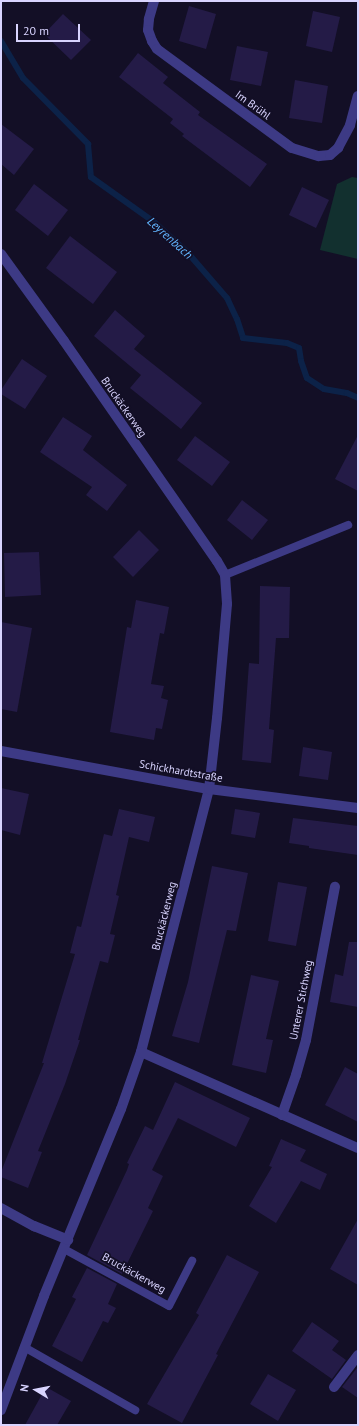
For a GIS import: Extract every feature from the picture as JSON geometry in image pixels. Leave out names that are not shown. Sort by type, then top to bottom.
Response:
[{"type":"street","name":"Im Brühl","points":[[154,1],[149,18],[148,30],[157,49],[292,148],[306,154],[319,156],[330,154],[338,148],[350,125],[358,96]]},
{"type":"street","name":"Bruckäckerweg","points":[[1,254],[205,542],[225,575],[227,604],[209,789],[141,1052],[121,1109],[24,1347],[1,1410]]},
{"type":"street","name":"Schickhardtstraße","points":[[1,751],[209,789],[358,808]]},
{"type":"street","name":"Unterer Stichweg","points":[[282,1115],[306,1040],[335,887]]},
{"type":"street","points":[[141,1052],[358,1148]]},
{"type":"street","points":[[1,1208],[66,1244]]},
{"type":"street","points":[[334,1387],[358,1355]]},
{"type":"lane","points":[[225,575],[348,525]]},
{"type":"lane","name":"Bruckäckerweg","points":[[66,1244],[169,1306],[192,1261]]},
{"type":"lane","points":[[24,1347],[135,1410]]},
{"type":"green space","points":[[352,177],[358,178],[358,259],[320,250],[337,184]]},
{"type":"building","points":[[189,6],[216,14],[206,49],[179,41]]},
{"type":"building","points":[[313,11],[340,17],[332,52],[306,46]]},
{"type":"building","points":[[63,14],[91,40],[71,60],[44,34]]},
{"type":"building","points":[[237,46],[268,52],[261,86],[230,80]]},
{"type":"building","points":[[138,53],[168,77],[163,83],[200,112],[198,115],[267,164],[250,187],[182,136],[184,134],[170,123],[173,119],[119,77]]},
{"type":"building","points":[[295,80],[328,86],[322,123],[289,118]]},
{"type":"building","points":[[1,124],[34,149],[14,175],[1,164]]},
{"type":"building","points":[[34,184],[68,210],[48,236],[15,210]]},
{"type":"building","points":[[302,187],[329,200],[316,228],[289,215]]},
{"type":"building","points":[[70,236],[117,272],[93,304],[46,268]]},
{"type":"building","points":[[115,310],[145,336],[134,349],[202,403],[181,429],[130,388],[141,375],[94,336]]},
{"type":"building","points":[[22,359],[47,376],[25,409],[1,394],[1,390]]},
{"type":"building","points":[[63,417],[92,436],[83,450],[127,485],[107,511],[86,495],[92,487],[40,452]]},
{"type":"building","points":[[358,435],[358,491],[335,479]]},
{"type":"building","points":[[195,436],[230,462],[212,486],[177,460]]},
{"type":"building","points":[[242,500],[268,520],[252,540],[227,520]]},
{"type":"building","points":[[139,530],[159,550],[133,577],[113,557]]},
{"type":"building","points":[[39,552],[41,595],[5,597],[4,553]]},
{"type":"building","points":[[260,586],[290,587],[289,638],[276,638],[269,729],[274,730],[271,763],[242,760],[249,663],[259,664]]},
{"type":"building","points":[[136,600],[169,607],[164,634],[160,633],[151,684],[164,686],[161,698],[168,700],[162,729],[156,728],[154,740],[110,732],[127,627],[131,628]]},
{"type":"building","points":[[1,622],[32,628],[17,712],[1,709]]},
{"type":"building","points":[[303,747],[332,752],[328,780],[299,776]]},
{"type":"building","points":[[1,788],[29,794],[20,835],[1,830]]},
{"type":"building","points":[[119,809],[155,817],[149,842],[129,837],[116,895],[119,896],[110,934],[115,935],[108,963],[100,961],[78,1040],[80,1040],[65,1084],[38,1151],[42,1152],[28,1188],[1,1177],[1,1172],[44,1063],[42,1063],[75,954],[70,953],[77,926],[81,927],[104,834],[112,836]]},
{"type":"building","points":[[235,809],[260,813],[255,838],[231,834]]},
{"type":"building","points":[[293,818],[358,826],[358,855],[309,848],[309,846],[289,843]]},
{"type":"building","points":[[212,866],[248,873],[236,931],[227,930],[199,1043],[172,1036],[188,982]]},
{"type":"building","points":[[278,882],[307,887],[296,946],[268,941]]},
{"type":"building","points":[[349,942],[358,942],[358,1007],[330,1002],[335,974],[343,976]]},
{"type":"building","points":[[251,975],[279,981],[266,1039],[273,1040],[266,1073],[232,1065]]},
{"type":"building","points":[[345,1067],[358,1074],[358,1122],[325,1105]]},
{"type":"building","points":[[175,1082],[250,1118],[236,1147],[178,1118],[152,1170],[163,1176],[148,1208],[153,1211],[122,1274],[87,1255],[127,1170],[129,1164],[127,1163],[145,1126],[153,1130]]},
{"type":"building","points":[[281,1139],[306,1150],[300,1161],[327,1174],[320,1190],[301,1181],[276,1223],[249,1206],[272,1167],[269,1166]]},
{"type":"building","points":[[358,1219],[358,1285],[330,1269]]},
{"type":"building","points":[[227,1255],[259,1272],[182,1423],[147,1404],[199,1315],[196,1313]]},
{"type":"building","points":[[87,1268],[117,1284],[108,1304],[116,1308],[108,1323],[103,1321],[82,1362],[52,1346],[76,1299],[72,1297]]},
{"type":"building","points":[[312,1322],[339,1341],[332,1350],[346,1360],[332,1379],[292,1351]]},
{"type":"building","points":[[358,1368],[358,1398],[342,1387]]},
{"type":"building","points":[[268,1374],[296,1390],[278,1421],[250,1404]]},
{"type":"building","points":[[46,1387],[71,1401],[57,1425],[25,1425]]},
{"type":"waterway","name":"Leyrenbach","points":[[1,41],[23,78],[88,144],[91,177],[154,222],[188,253],[227,298],[237,319],[243,338],[287,343],[299,348],[301,361],[307,378],[324,389],[347,393],[358,398]]}]
